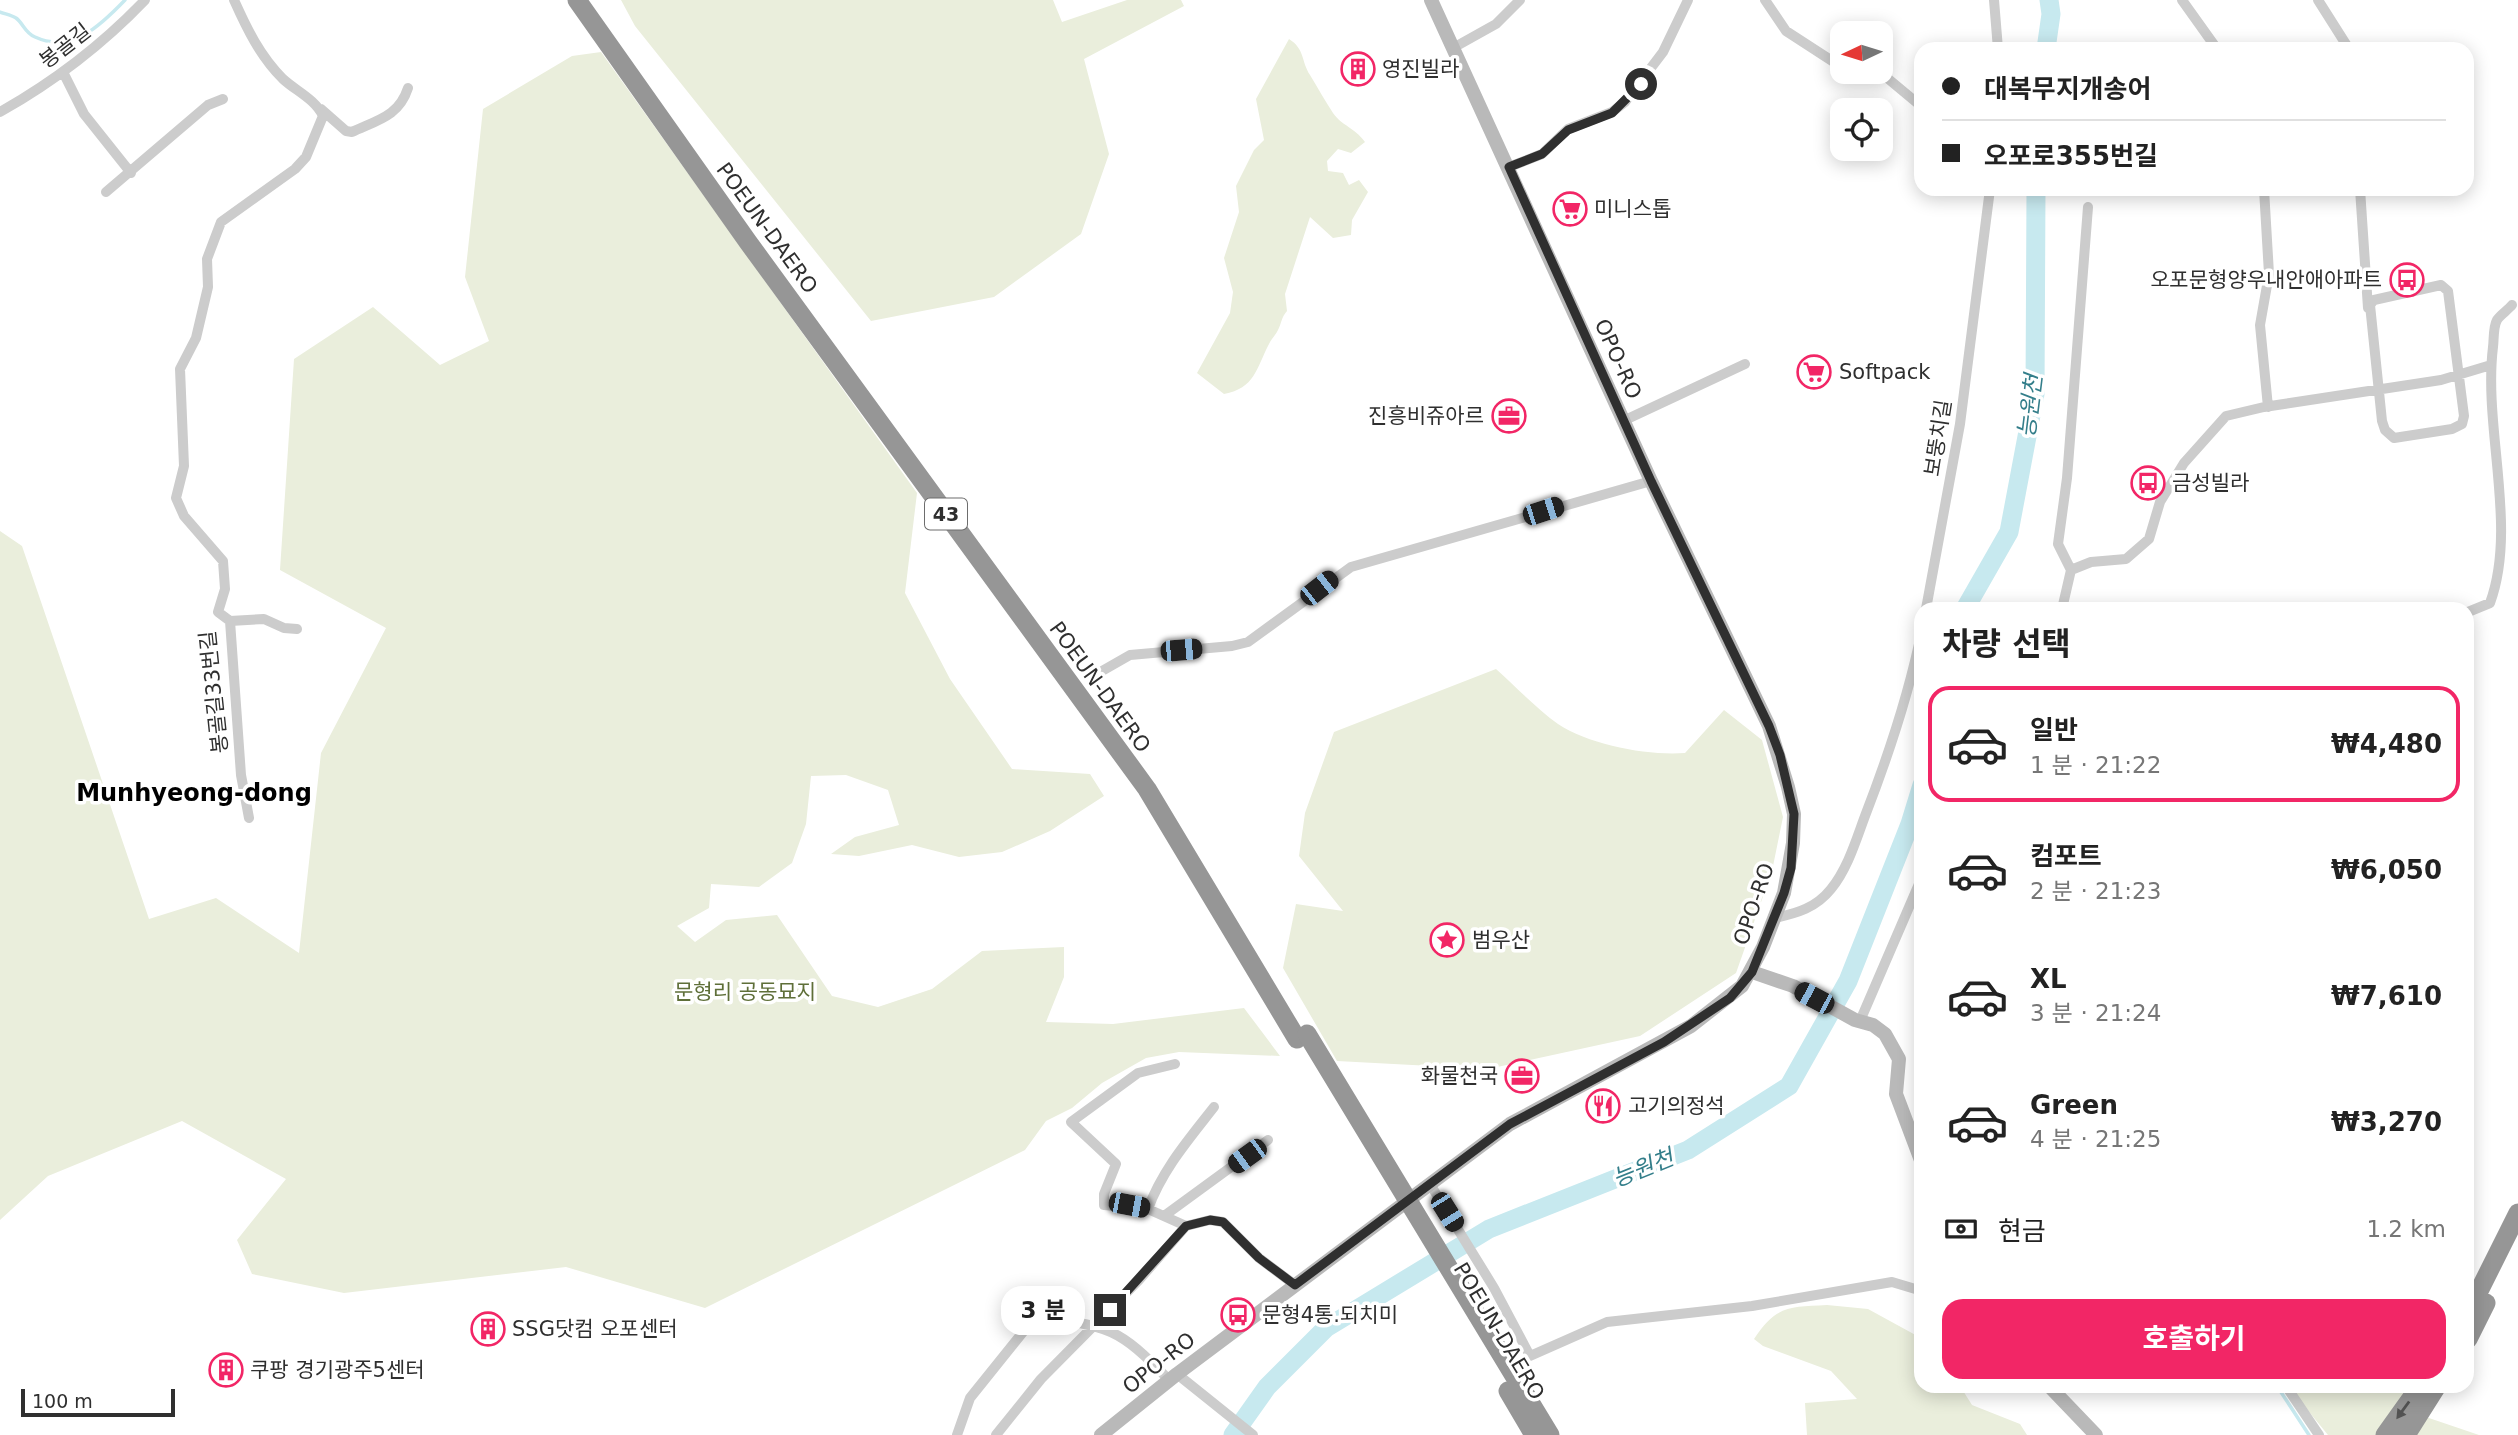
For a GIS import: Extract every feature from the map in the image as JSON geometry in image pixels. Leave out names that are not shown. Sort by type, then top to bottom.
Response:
[{"type":"highway","name":"POEUN-DAERO","points":[[577,0],[748,242],[1147,789],[1302,1036]]},
{"type":"highway","name":"POEUN-DAERO","points":[[591,0],[1137,757],[1216,879],[1302,1036],[1534,1435]]},
{"type":"highway","name":"43","points":[[1302,1036],[1550,1435]]},
{"type":"highway","points":[[2474,1301],[2518,1213]]},
{"type":"highway","points":[[2474,1327],[2518,1241]]},
{"type":"highway","points":[[2385,1435],[2415,1393]]},
{"type":"highway","points":[[2406,1435],[2433,1393]]},
{"type":"street","name":"봉골길","points":[[0,112],[64,74],[113,34],[145,0]]},
{"type":"street","points":[[234,0],[258,49],[283,78],[346,131],[352,132],[390,114],[404,103],[408,88]]},
{"type":"street","name":"OPO-RO","points":[[1101,1435],[1295,1285],[1537,1107],[1664,1042],[1713,1011],[1742,986],[1752,972],[1775,918],[1791,868],[1794,814],[1780,755],[1430,0]]},
{"type":"street","points":[[1452,48],[1488,30],[1520,0]]},
{"type":"street","points":[[1509,167],[1542,154],[1568,130],[1612,113],[1625,102],[1663,52],[1688,0]]},
{"type":"street","points":[[1765,0],[1786,31],[1830,60]]},
{"type":"street","points":[[1994,0],[1997,42]]},
{"type":"street","points":[[2182,0],[2212,42]]},
{"type":"street","points":[[2318,0],[2345,42]]},
{"type":"street","points":[[64,74],[84,114],[131,173]]},
{"type":"street","points":[[1894,84],[1914,100]]},
{"type":"street","points":[[106,192],[208,105],[223,99]]},
{"type":"street","name":"봉골길33번길","points":[[249,818],[241,775],[230,621],[218,612],[225,589],[223,561],[178,506],[176,498],[184,466],[180,369],[196,338],[208,287],[206,259],[221,222],[295,169],[306,157],[323,116],[319,107]]},
{"type":"street","name":"보뚱치길","points":[[1927,602],[1958,437],[1989,196]]},
{"type":"street","points":[[2264,196],[2269,274],[2260,325],[2268,407]]},
{"type":"street","points":[[2361,196],[2369,310],[2385,430],[2394,438],[2452,429],[2462,424],[2464,416],[2452,309],[2445,287],[2441,285],[2374,300],[2369,310]]},
{"type":"street","points":[[2064,602],[2071,570],[2058,544],[2068,466],[2088,207]]},
{"type":"street","points":[[2474,610],[2490,603],[2498,586],[2504,557],[2502,478],[2491,365],[2497,321],[2512,305]]},
{"type":"street","points":[[1623,421],[1745,364]]},
{"type":"street","points":[[2071,570],[2091,562],[2126,559],[2148,539],[2160,502],[2184,463],[2225,416],[2459,376],[2491,365]]},
{"type":"street","points":[[1102,671],[1130,654],[1233,646],[1248,642],[1351,567],[1651,481]]},
{"type":"street","points":[[230,621],[264,619],[284,628],[297,629]]},
{"type":"street","points":[[1775,918],[1800,913],[1816,903],[1831,889],[1844,868],[1890,751],[1914,667]]},
{"type":"street","points":[[1858,1021],[1914,895]]},
{"type":"street","points":[[1752,972],[1793,986],[1858,1021],[1873,1025],[1885,1034],[1899,1059],[1896,1094],[1914,1142]]},
{"type":"street","points":[[1175,1064],[1138,1073],[1071,1122],[1116,1164],[1104,1194],[1104,1205],[1148,1209],[1186,1226]]},
{"type":"street","points":[[1148,1209],[1155,1189],[1178,1153],[1214,1107]]},
{"type":"street","points":[[1164,1216],[1268,1140]]},
{"type":"street","points":[[1430,1184],[1494,1288],[1530,1356],[1607,1322],[1752,1306],[1892,1282],[1914,1289]]},
{"type":"street","points":[[996,1435],[1041,1379],[1096,1325],[1186,1226],[1210,1220],[1223,1222],[1259,1258],[1295,1285]]},
{"type":"street","points":[[957,1435],[970,1398],[1035,1317],[1096,1325],[1117,1333],[1253,1435]]},
{"type":"street","points":[[2056,1393],[2096,1435]]},
{"type":"street","points":[[2291,1393],[2319,1435]]},
{"type":"green space","points":[[621,0],[1053,0],[1062,22],[1127,0],[1181,0],[1184,6],[1084,59],[1109,154],[1081,234],[994,297],[871,321],[635,26]]},
{"type":"green space","points":[[1289,39],[1300,51],[1307,70],[1333,113],[1365,142],[1351,153],[1338,149],[1327,161],[1328,171],[1343,173],[1349,185],[1359,180],[1368,192],[1352,220],[1351,235],[1333,238],[1310,217],[1285,294],[1287,311],[1277,332],[1248,382],[1224,394],[1197,373],[1230,313],[1233,292],[1224,258],[1239,212],[1236,186],[1254,150],[1264,140],[1256,99]]},
{"type":"green space","name":"문형리 공동묘지","points":[[601,52],[917,493],[905,593],[950,679],[1012,769],[1090,774],[1104,796],[1050,831],[1002,852],[959,857],[912,845],[859,856],[831,854],[855,837],[899,825],[888,790],[846,775],[811,776],[806,824],[792,863],[759,887],[711,884],[709,908],[677,926],[695,942],[726,920],[777,915],[832,996],[878,1007],[932,989],[982,951],[1064,947],[1064,977],[1046,1022],[1113,1024],[1244,1008],[1280,1056],[1179,1052],[1146,1058],[1102,1083],[1072,1108],[1046,1121],[1025,1150],[705,1308],[566,1267],[344,1293],[252,1274],[237,1240],[286,1179],[182,1121],[48,1176],[0,1220],[0,531],[22,546],[149,919],[216,898],[299,953],[321,753],[386,628],[280,570],[294,359],[373,307],[440,365],[489,341],[465,277],[483,109],[572,56]]},
{"type":"green space","points":[[1496,669],[1558,724],[1586,738],[1620,748],[1654,753],[1685,753],[1724,710],[1762,740],[1783,817],[1772,871],[1736,973],[1640,1036],[1488,1069],[1337,1061],[1283,968],[1296,904],[1343,911],[1299,856],[1305,813],[1334,732]]},
{"type":"green space","points":[[1827,1305],[1868,1309],[1914,1334],[1914,1393],[1964,1393],[1972,1405],[2020,1424],[2027,1435],[1807,1435],[1805,1403],[1857,1399],[1831,1371],[1763,1346],[1754,1339],[1777,1314],[1803,1306]]},
{"type":"green space","points":[[2294,1393],[2413,1393],[2426,1417],[2479,1435],[2328,1435]]},
{"type":"waterway","points":[[0,12],[16,18],[35,37],[61,42],[85,34],[96,27],[125,0]]},
{"type":"waterway","name":"능원천","points":[[2047,42],[2051,14],[2049,0]]},
{"type":"waterway","name":"능원천","points":[[1969,602],[2009,532],[2035,394],[2036,196]]},
{"type":"waterway","name":"능원천","points":[[1233,1435],[1267,1387],[1326,1328],[1489,1229],[1688,1150],[1789,1086],[1848,981],[1914,811]]},
{"type":"waterway","points":[[2282,1393],[2309,1435]]},
{"type":"place","name":"영진빌라","points":[[1358,69]]},
{"type":"place","name":"미니스톱","points":[[1570,209]]},
{"type":"place","name":"오포문형양우내안애아파트","points":[[2407,280]]},
{"type":"place","name":"Softpack","points":[[1814,372]]},
{"type":"place","name":"진흥비쥬아르","points":[[1509,416]]},
{"type":"place","name":"금성빌라","points":[[2148,483]]},
{"type":"place","name":"범우산","points":[[1447,940]]},
{"type":"place","name":"화물천국","points":[[1522,1076]]},
{"type":"place","name":"고기의정석","points":[[1603,1106]]},
{"type":"place","name":"문형4통.되치미","points":[[1238,1315]]},
{"type":"place","name":"SSG닷컴 오포센터","points":[[488,1329]]},
{"type":"place","name":"쿠팡 경기광주5센터","points":[[226,1370]]},
{"type":"district","name":"Munhyeong-dong","points":[[194,793]]},
{"type":"route","points":[[1110,1310],[1186,1226],[1210,1220],[1223,1222],[1259,1258],[1295,1285],[1510,1124],[1537,1107],[1664,1042],[1713,1011],[1742,986],[1752,972],[1763,947],[1791,868],[1794,814],[1780,755],[1758,701],[1651,481],[1509,167],[1542,154],[1568,130],[1612,113],[1641,84]]}]
